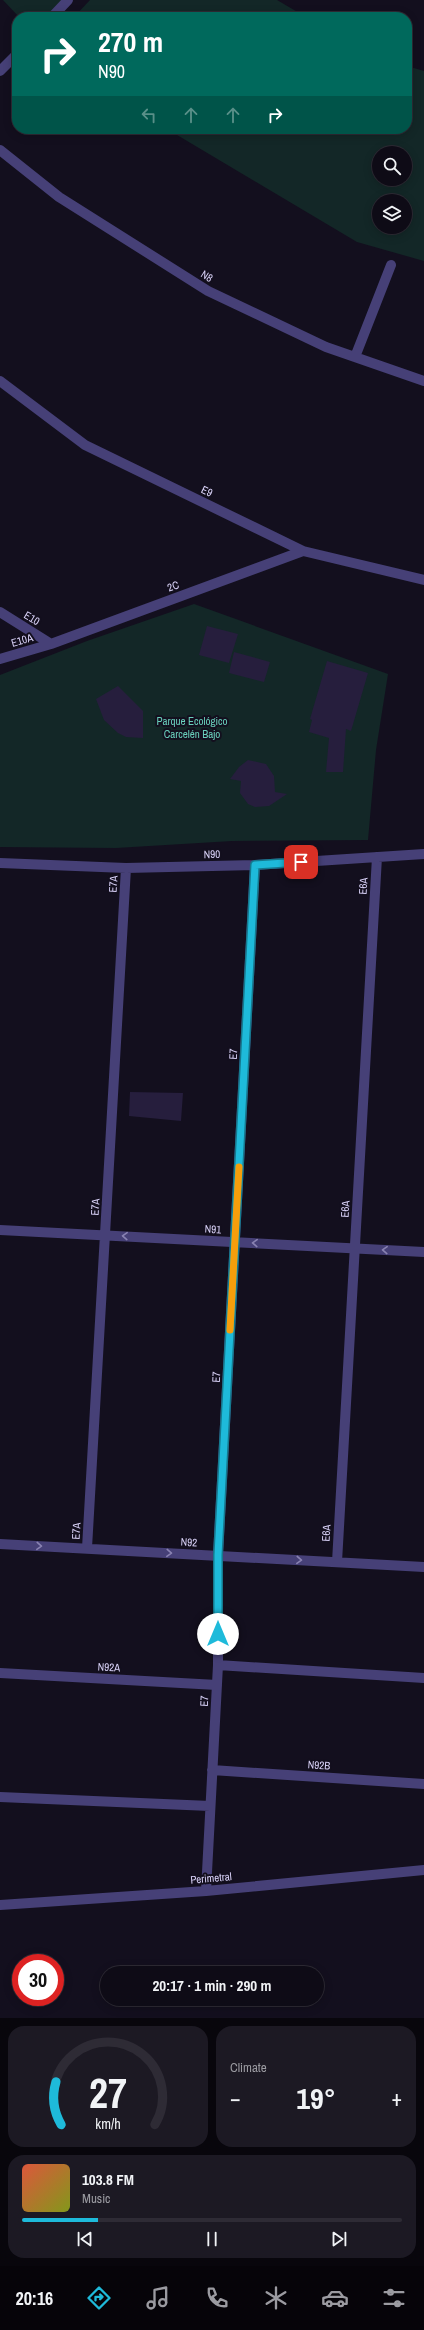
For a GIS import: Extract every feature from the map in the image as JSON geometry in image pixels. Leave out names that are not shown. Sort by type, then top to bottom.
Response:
[{"type":"street","points":[[57,12],[68,0]]},
{"type":"street","points":[[0,71],[12,59]]},
{"type":"street","name":"N8","points":[[0,150],[59,196],[208,291],[326,347],[424,381]]},
{"type":"street","points":[[355,357],[391,265]]},
{"type":"street","name":"E9","points":[[0,381],[85,445],[303,551],[424,580]]},
{"type":"street","name":"2C","points":[[51,644],[303,551]]},
{"type":"street","name":"E10","points":[[0,612],[51,644]]},
{"type":"street","name":"E10A","points":[[0,659],[51,644]]},
{"type":"street","name":"N90","points":[[0,863],[126,868],[255,865],[424,854]]},
{"type":"street","name":"E6A","points":[[337,1562],[377,857]]},
{"type":"street","name":"E7","points":[[206,1891],[218,1665],[218,1555],[255,865]]},
{"type":"street","name":"E7A","points":[[87,1548],[126,868]]},
{"type":"street","name":"N91","points":[[0,1230],[424,1252]]},
{"type":"street","name":"N92","points":[[0,1544],[424,1567]]},
{"type":"street","points":[[218,1665],[424,1678]]},
{"type":"street","name":"N92A","points":[[0,1673],[217,1684]]},
{"type":"street","name":"N92B","points":[[212,1770],[424,1784]]},
{"type":"street","points":[[0,1797],[210,1806]]},
{"type":"street","name":"Perimetral","points":[[0,1905],[206,1891],[424,1870]]},
{"type":"green space","points":[[3,0],[68,0],[57,12],[14,12]]},
{"type":"green space","points":[[90,0],[277,0],[297,12],[79,12]]},
{"type":"green space","points":[[412,67],[424,71],[424,261],[357,242],[175,134],[412,134]]},
{"type":"green space","name":"Parque Ecológico Carcelén Bajo","points":[[194,604],[388,674],[376,750],[368,840],[232,841],[116,848],[0,847],[0,675],[87,641]]},
{"type":"building","points":[[207,626],[238,634],[229,663],[199,655]]},
{"type":"building","points":[[234,652],[270,662],[264,682],[229,673]]},
{"type":"building","points":[[327,661],[368,673],[351,731],[346,729],[343,772],[326,772],[329,738],[309,732],[312,720],[310,719]]},
{"type":"building","points":[[118,686],[143,711],[143,738],[126,737],[118,733],[104,720],[96,699]]},
{"type":"building","points":[[248,760],[266,764],[274,776],[275,792],[287,794],[269,806],[255,807],[248,804],[240,793],[241,781],[230,779],[239,767]]},
{"type":"building","points":[[130,1092],[183,1093],[181,1121],[129,1116]]},
{"type":"slow traffic","points":[[230,1330],[239,1167]]},
{"type":"route","points":[[218,1634],[218,1555],[255,865],[301,862]]}]
